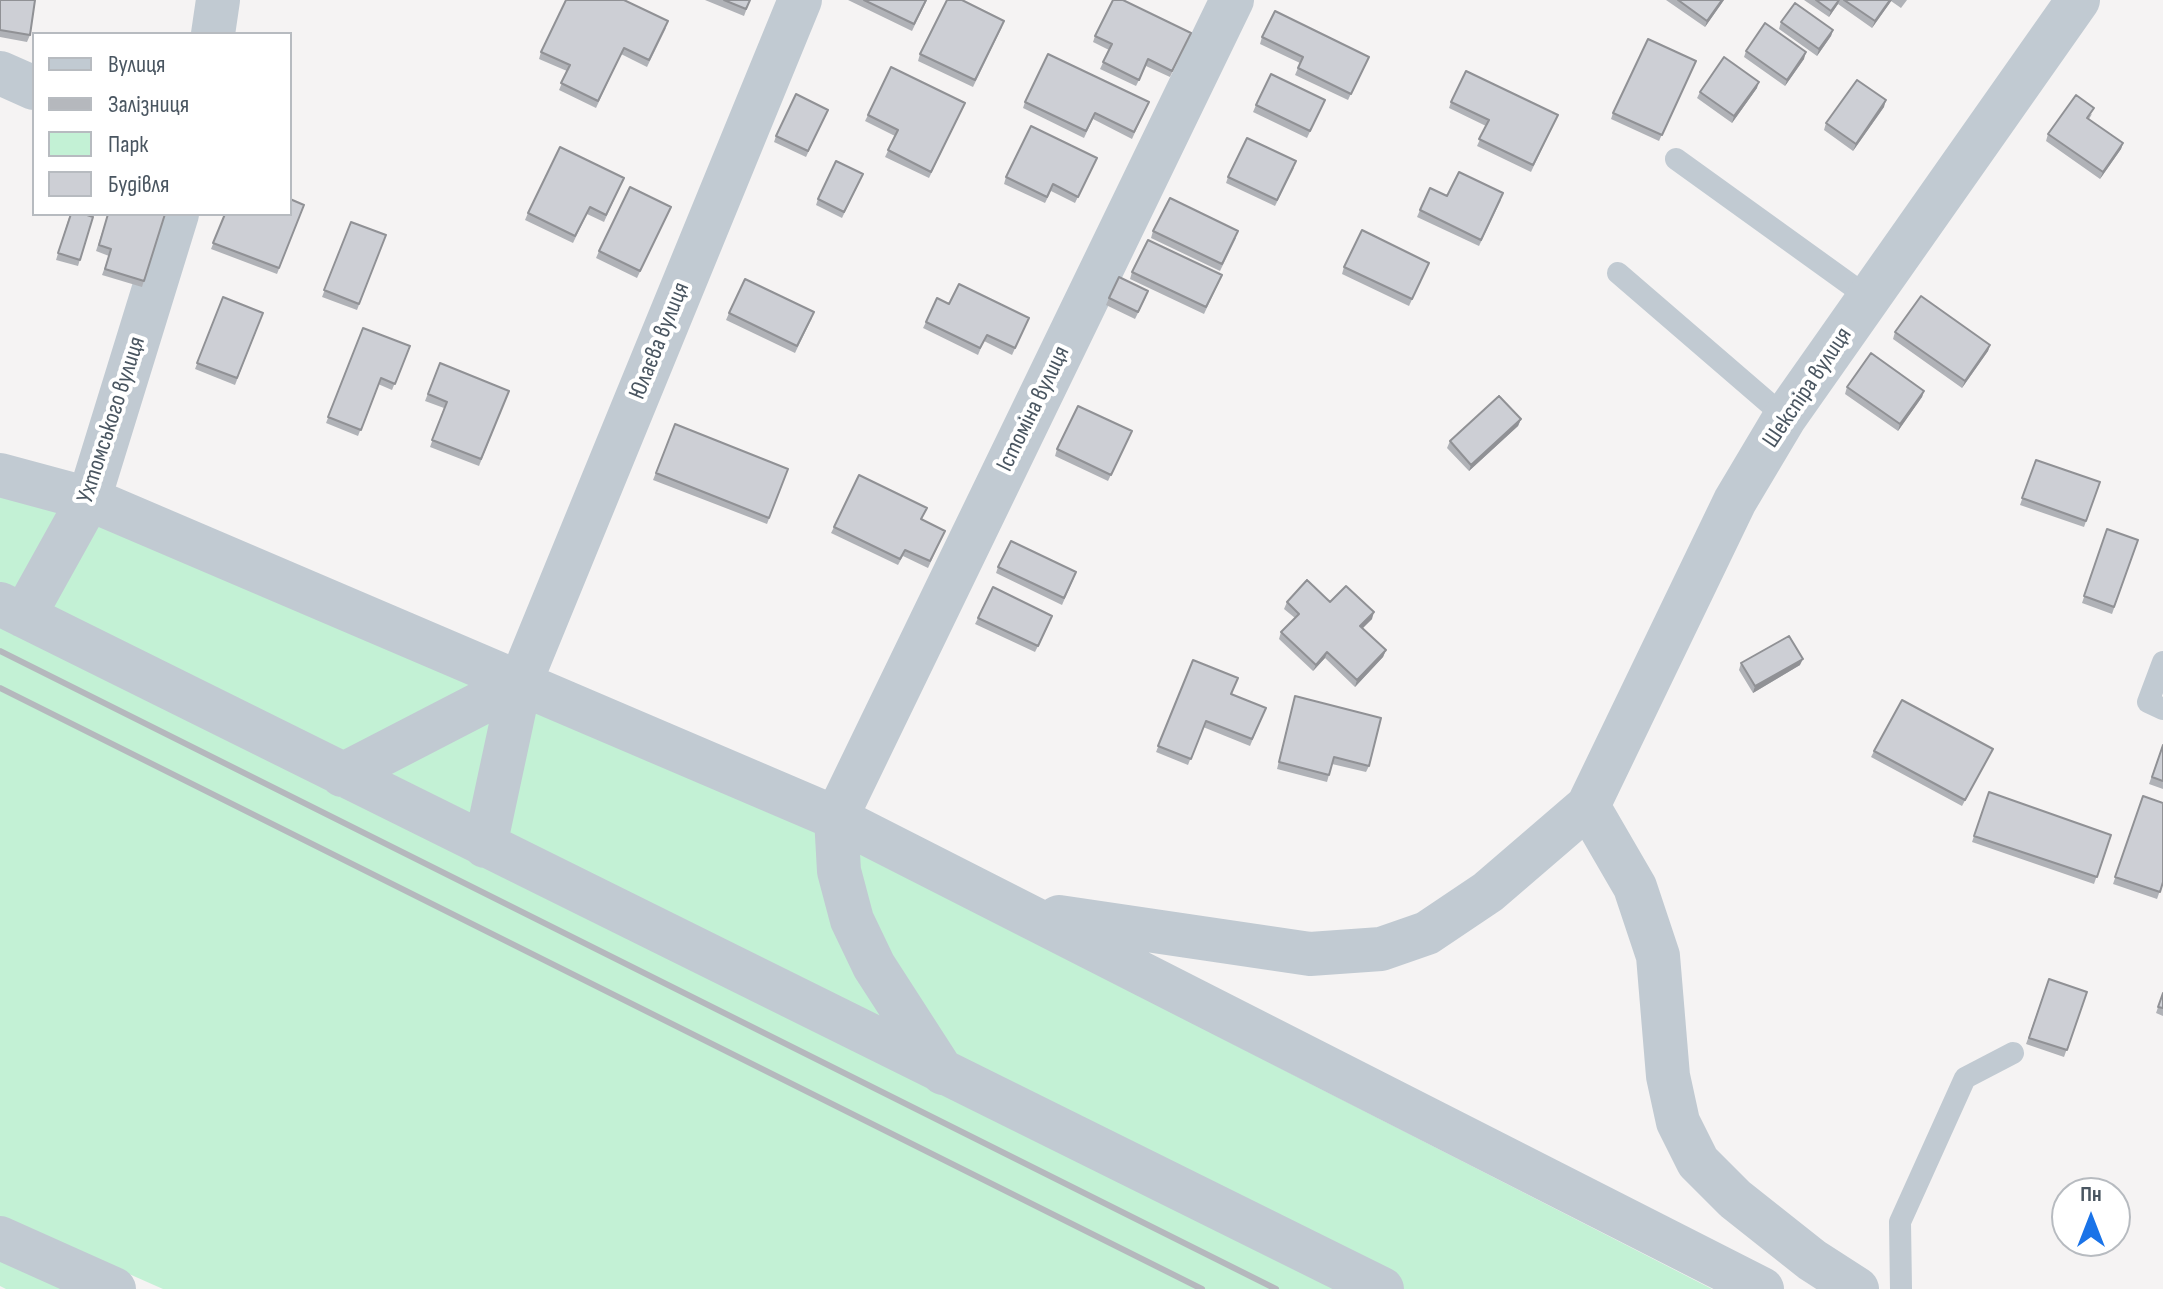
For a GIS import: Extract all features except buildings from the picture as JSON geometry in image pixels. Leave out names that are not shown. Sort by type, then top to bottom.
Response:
[{"type":"street","points":[[213,32],[218,0]]},
{"type":"street","name":"Юлаєва вулиця","points":[[485,846],[520,683],[800,0]]},
{"type":"street","name":"Істоміна вулиця","points":[[836,818],[1232,0]]},
{"type":"street","name":"Шекспіра вулиця","points":[[1588,806],[1735,501],[1785,417],[2078,0]]},
{"type":"street","points":[[0,73],[32,87]]},
{"type":"street","name":"Ухтомського вулиця","points":[[12,610],[89,499],[176,216]]},
{"type":"street","points":[[0,475],[89,499],[836,818],[1762,1289]]},
{"type":"street","points":[[12,610],[1382,1289]]},
{"type":"street","points":[[342,775],[520,683]]},
{"type":"street","points":[[1023,912],[1310,954],[1381,949],[1427,933],[1488,892],[1588,806],[1635,887],[1658,956],[1668,1076],[1678,1122],[1698,1162],[1735,1199],[1812,1260],[1857,1289]]},
{"type":"street","points":[[836,818],[839,871],[852,920],[874,966],[945,1075]]},
{"type":"street","points":[[0,1238],[114,1289]]},
{"type":"lane","points":[[1676,159],[1869,298]]},
{"type":"lane","points":[[1618,273],[1785,417]]},
{"type":"lane","points":[[2163,662],[2148,702],[2163,709]]},
{"type":"lane","points":[[1901,1289],[1900,1222],[1965,1078],[2013,1053]]},
{"type":"green space","points":[[0,492],[67,509],[825,835],[1712,1289],[163,1289],[0,1217]]},
{"type":"green space","points":[[0,1259],[67,1289],[6,1289],[0,1286]]},
{"type":"railway","points":[[0,651],[1276,1289]]},
{"type":"railway","points":[[0,688],[1202,1289]]}]
